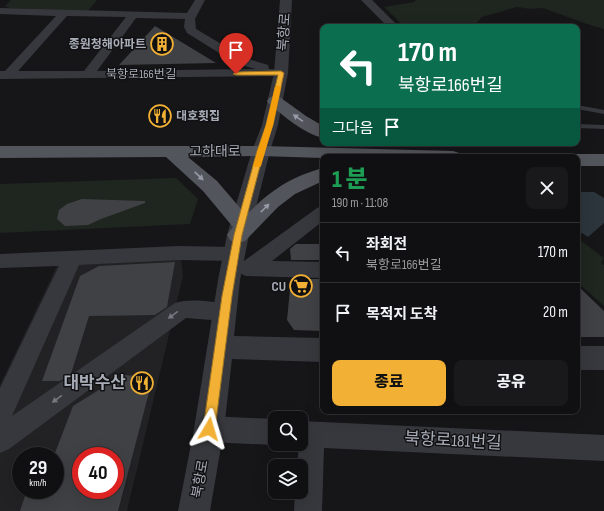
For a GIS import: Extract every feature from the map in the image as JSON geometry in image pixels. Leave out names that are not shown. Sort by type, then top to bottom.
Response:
[{"type":"main road","points":[[276,101],[300,120],[320,131]]},
{"type":"main road","points":[[347,146],[360,154]]},
{"type":"main road","points":[[170,150],[210,186],[239,250]]},
{"type":"main road","name":"고하대로","points":[[0,152],[170,150],[261,151],[322,154]]},
{"type":"main road","points":[[580,160],[604,160]]},
{"type":"main road","points":[[239,250],[271,202],[288,189],[320,175]]},
{"type":"street","points":[[0,6],[7,0]]},
{"type":"street","points":[[200,0],[190,16],[189,24],[191,31],[241,61],[281,73]]},
{"type":"street","name":"북항로","points":[[194,511],[209,429],[224,312],[261,151],[276,101],[281,73],[286,0]]},
{"type":"street","points":[[366,0],[391,24]]},
{"type":"street","points":[[0,11],[190,16]]},
{"type":"street","points":[[4,75],[64,13]]},
{"type":"street","points":[[87,75],[133,15]]},
{"type":"street","name":"북항로166번길","points":[[4,75],[281,73]]},
{"type":"street","points":[[239,250],[320,213]]},
{"type":"street","points":[[0,261],[239,250],[320,269]]},
{"type":"street","points":[[0,415],[72,258]]},
{"type":"street","points":[[0,440],[182,309],[224,312]]},
{"type":"street","points":[[219,347],[320,350]]},
{"type":"street","points":[[580,358],[604,358]]},
{"type":"street","points":[[209,429],[268,432]]},
{"type":"street","name":"북항로181번길","points":[[308,434],[604,448]]},
{"type":"street","points":[[307,451],[308,511]]},
{"type":"lane","points":[[580,108],[604,112]]},
{"type":"lane","points":[[580,126],[604,127]]},
{"type":"shaded area","points":[[11,0],[97,0],[88,11],[9,8],[5,6]]},
{"type":"shaded area","points":[[416,0],[604,0],[604,29],[543,8],[531,9],[517,7],[482,17],[476,24],[402,24],[384,7],[414,2]]},
{"type":"shaded area","points":[[176,178],[198,199],[190,224],[0,233],[0,184]]},
{"type":"shaded area","points":[[580,192],[594,192],[604,198],[604,223],[588,237],[582,233],[580,235]]},
{"type":"shaded area","points":[[580,242],[604,258],[601,263],[604,265],[604,306],[580,285]]},
{"type":"shaded area","points":[[181,259],[183,276],[127,511],[0,511],[0,385],[57,266]]},
{"type":"building","name":"종원청해아파트","points":[[155,26],[216,63],[119,65]]},
{"type":"building","points":[[82,199],[145,201],[145,203],[88,225],[65,226],[57,219],[59,210],[67,204]]},
{"type":"building","points":[[296,244],[319,244],[320,260],[291,260],[290,249]]},
{"type":"building","points":[[175,262],[167,307],[155,315],[89,316],[71,374],[60,381],[42,381],[80,276],[99,266]]},
{"type":"building","points":[[291,279],[320,279],[320,331],[294,330],[287,320]]},
{"type":"building","points":[[580,288],[604,311],[604,337],[580,337]]},
{"type":"building","points":[[123,375],[153,377],[124,488],[124,447],[72,447],[72,499],[121,499],[118,511],[20,511],[24,499],[64,499],[64,447],[57,447],[73,406]]},
{"type":"slow traffic","points":[[257,166],[270,125],[278,87]]},
{"type":"place","name":"종원청해아파트","points":[[162,44]]},
{"type":"place","name":"대호횟집","points":[[160,116]]},
{"type":"place","name":"CU","points":[[301,286]]},
{"type":"place","name":"대박수산","points":[[142,383]]},
{"type":"route","points":[[209,429],[229,280],[238,235],[261,151],[270,125],[281,73],[236,74]]}]
